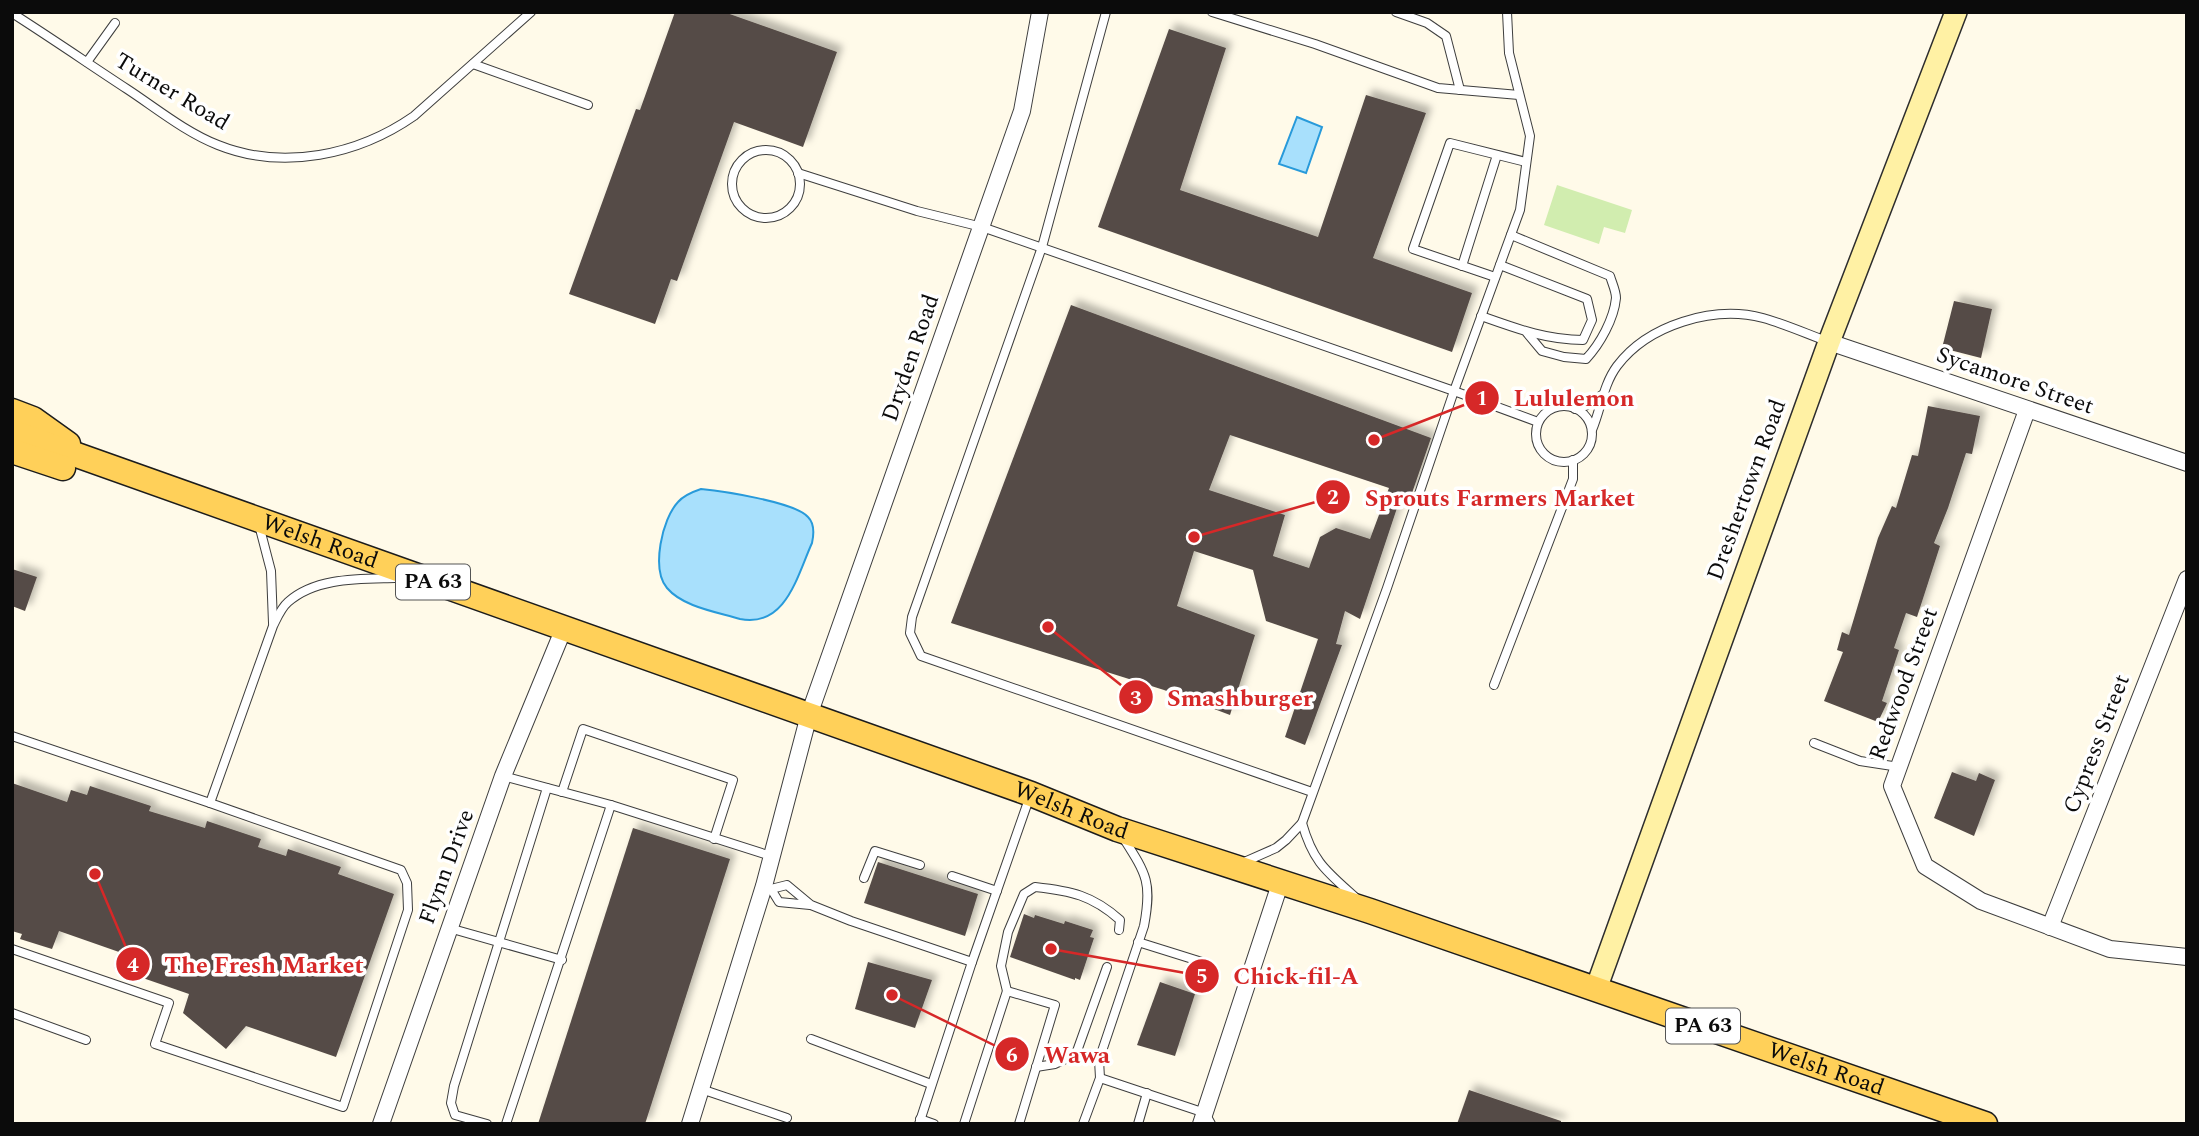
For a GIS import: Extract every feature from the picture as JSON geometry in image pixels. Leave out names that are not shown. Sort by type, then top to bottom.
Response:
[{"type":"main road","name":"Dreshertown Road","points":[[1596,989],[1829,342],[1956,12]]},
{"type":"main road","points":[[12,411],[33,419],[91,460]]},
{"type":"main road","name":"Welsh Road","points":[[12,432],[1031,794],[1118,829],[1370,911],[1985,1124]]},
{"type":"main road","name":"Welsh Road","points":[[12,451],[116,487],[162,486]]},
{"type":"street","name":"Dryden Road","points":[[809,715],[1023,111],[1040,12]]},
{"type":"street","name":"Sycamore Street","points":[[1829,342],[2187,463]]},
{"type":"street","name":"Redwood Street","points":[[2027,410],[1892,786],[1925,866],[1981,901],[2110,949],[2187,957]]},
{"type":"street","name":"Cypress Street","points":[[2050,927],[2187,579]]},
{"type":"street","name":"Flynn Drive","points":[[381,1124],[503,776],[564,628]]},
{"type":"street","points":[[690,1124],[767,889],[771,856],[809,715]]},
{"type":"street","points":[[1206,1120],[1281,881]]},
{"type":"lane","name":"Turner Road","points":[[12,13],[200,137],[238,152],[275,157],[326,155],[381,137],[414,116],[531,12]]},
{"type":"lane","points":[[1106,12],[1042,247],[912,617],[910,634],[921,656],[1312,792]]},
{"type":"lane","points":[[1212,12],[1315,44],[1438,88],[1519,95]]},
{"type":"lane","points":[[1396,12],[1427,23],[1446,36],[1460,90]]},
{"type":"lane","points":[[1235,866],[1276,848],[1301,823],[1520,210],[1530,136],[1509,53],[1507,12]]},
{"type":"lane","points":[[87,62],[116,23]]},
{"type":"lane","points":[[472,64],[588,105]]},
{"type":"lane","points":[[1495,277],[1413,249],[1450,143],[1526,162]]},
{"type":"lane","points":[[798,173],[799,194],[786,212],[776,216],[754,216],[737,202],[733,191],[736,169],[752,153],[774,151],[785,155],[798,173],[1042,247],[1538,422]]},
{"type":"lane","points":[[1462,266],[1497,155]]},
{"type":"lane","points":[[1511,235],[1610,276],[1616,296],[1609,321],[1596,348],[1587,359],[1542,351],[1527,333]]},
{"type":"lane","points":[[1481,316],[1527,333],[1566,340],[1583,340],[1592,320],[1587,299],[1500,265]]},
{"type":"lane","points":[[1591,430],[1583,414],[1575,409],[1558,407],[1543,415],[1538,422],[1536,441],[1547,456],[1555,461],[1573,460],[1588,448],[1591,430],[1601,409],[1602,395],[1617,366],[1650,335],[1694,319],[1725,314],[1762,318],[1829,342]]},
{"type":"lane","points":[[1575,409],[1602,395]]},
{"type":"lane","points":[[1494,685],[1573,479],[1573,460]]},
{"type":"lane","points":[[258,520],[271,571],[273,626]]},
{"type":"lane","points":[[210,803],[273,626],[285,604],[301,592],[330,582],[419,577]]},
{"type":"lane","points":[[562,792],[583,729],[733,780],[714,839]]},
{"type":"lane","points":[[12,736],[401,870],[407,883],[408,910],[343,1107],[156,1044],[169,1003],[12,949]]},
{"type":"lane","points":[[1814,743],[1860,761],[1899,767]]},
{"type":"lane","points":[[503,776],[611,805],[771,856]]},
{"type":"lane","points":[[487,1124],[455,1115],[451,1103],[454,1086],[547,788]]},
{"type":"lane","points":[[934,1124],[919,1121],[1031,794]]},
{"type":"lane","points":[[506,1124],[611,805]]},
{"type":"lane","points":[[1301,823],[1319,864],[1370,911]]},
{"type":"lane","points":[[1083,1124],[1100,1078],[1099,1059],[1139,942],[1148,904],[1148,884],[1144,870],[1118,829]]},
{"type":"lane","points":[[864,878],[874,851],[920,865]]},
{"type":"lane","points":[[952,876],[997,891]]},
{"type":"lane","points":[[767,889],[787,885],[811,905]]},
{"type":"lane","points":[[964,1124],[1007,991],[1000,966],[1009,932],[1024,894],[1034,887],[1065,890],[1102,904],[1120,920],[1119,930]]},
{"type":"lane","points":[[767,889],[779,902],[811,905],[972,962]]},
{"type":"lane","points":[[449,928],[562,960]]},
{"type":"lane","points":[[1139,942],[1202,962]]},
{"type":"lane","points":[[1036,1067],[1055,1064],[1076,1054],[1107,967]]},
{"type":"lane","points":[[1007,991],[1055,1005],[1018,1124]]},
{"type":"lane","points":[[12,1013],[86,1040]]},
{"type":"lane","points":[[811,1038],[931,1084]]},
{"type":"lane","points":[[1100,1078],[1147,1093],[1206,1120]]},
{"type":"lane","points":[[701,1089],[787,1118]]},
{"type":"lane","points":[[1138,1124],[1147,1093]]},
{"type":"green space","points":[[1557,185],[1632,210],[1625,233],[1604,227],[1599,244],[1544,225]]},
{"type":"water","points":[[1297,117],[1322,127],[1306,173],[1279,164]]},
{"type":"water","points":[[701,489],[774,502],[801,512],[812,523],[813,540],[795,584],[788,597],[769,616],[756,620],[740,619],[701,608],[682,600],[667,588],[662,580],[660,544],[667,520],[680,500]]},
{"type":"building","points":[[675,12],[724,12],[837,52],[803,147],[734,122],[677,281],[671,279],[655,324],[569,294],[636,109],[640,110]]},
{"type":"building","points":[[1169,29],[1226,48],[1180,190],[1318,237],[1366,95],[1426,113],[1373,258],[1472,293],[1452,352],[1098,227]]},
{"type":"building","points":[[1954,301],[1992,309],[1981,358],[1942,348]]},
{"type":"building","points":[[1071,305],[1431,438],[1411,496],[1402,493],[1360,619],[1345,611],[1336,644],[1342,645],[1305,745],[1285,737],[1318,639],[1266,621],[1253,570],[1194,551],[1177,606],[1255,635],[1230,715],[1164,690],[951,623]],"holes":[[[1230,435],[1389,488],[1370,539],[1336,528],[1320,537],[1309,568],[1273,556],[1285,515],[1209,490]]]},
{"type":"building","points":[[1928,406],[1980,416],[1972,454],[1966,453],[1934,543],[1940,546],[1917,617],[1906,613],[1894,648],[1899,650],[1882,701],[1887,703],[1878,722],[1824,701],[1843,652],[1837,650],[1842,632],[1849,635],[1878,538],[1892,506],[1896,508],[1912,455],[1918,456]]},
{"type":"building","points":[[12,569],[37,577],[25,611],[12,606]]},
{"type":"building","points":[[1952,772],[1976,781],[1979,773],[1995,780],[1974,836],[1934,818]]},
{"type":"building","points":[[12,783],[67,802],[71,790],[87,795],[90,786],[151,806],[149,811],[205,828],[207,821],[261,839],[258,847],[286,856],[288,849],[341,867],[338,874],[394,894],[336,1057],[246,1026],[226,1049],[183,1013],[189,994],[114,968],[119,952],[59,931],[52,949],[20,939],[22,934],[12,931]]},
{"type":"building","points":[[633,828],[730,859],[645,1124],[538,1124]]},
{"type":"building","points":[[878,862],[978,894],[965,936],[864,903]]},
{"type":"building","points":[[1024,914],[1064,924],[1065,921],[1093,930],[1090,937],[1094,938],[1080,980],[1010,957]]},
{"type":"building","points":[[868,962],[932,980],[915,1028],[855,1009]]},
{"type":"building","points":[[1160,982],[1195,994],[1175,1056],[1137,1045]]},
{"type":"building","points":[[1469,1090],[1561,1121],[1561,1124],[1457,1124]]},
{"type":"place","name":"Lululemon","points":[[1374,440]]},
{"type":"place","name":"Sprouts Farmers Market","points":[[1194,537]]},
{"type":"place","name":"Smashburger","points":[[1048,627]]},
{"type":"place","name":"The Fresh Market","points":[[95,874]]},
{"type":"place","name":"Chick-fil-A","points":[[1051,949]]},
{"type":"place","name":"Wawa","points":[[892,995]]}]
